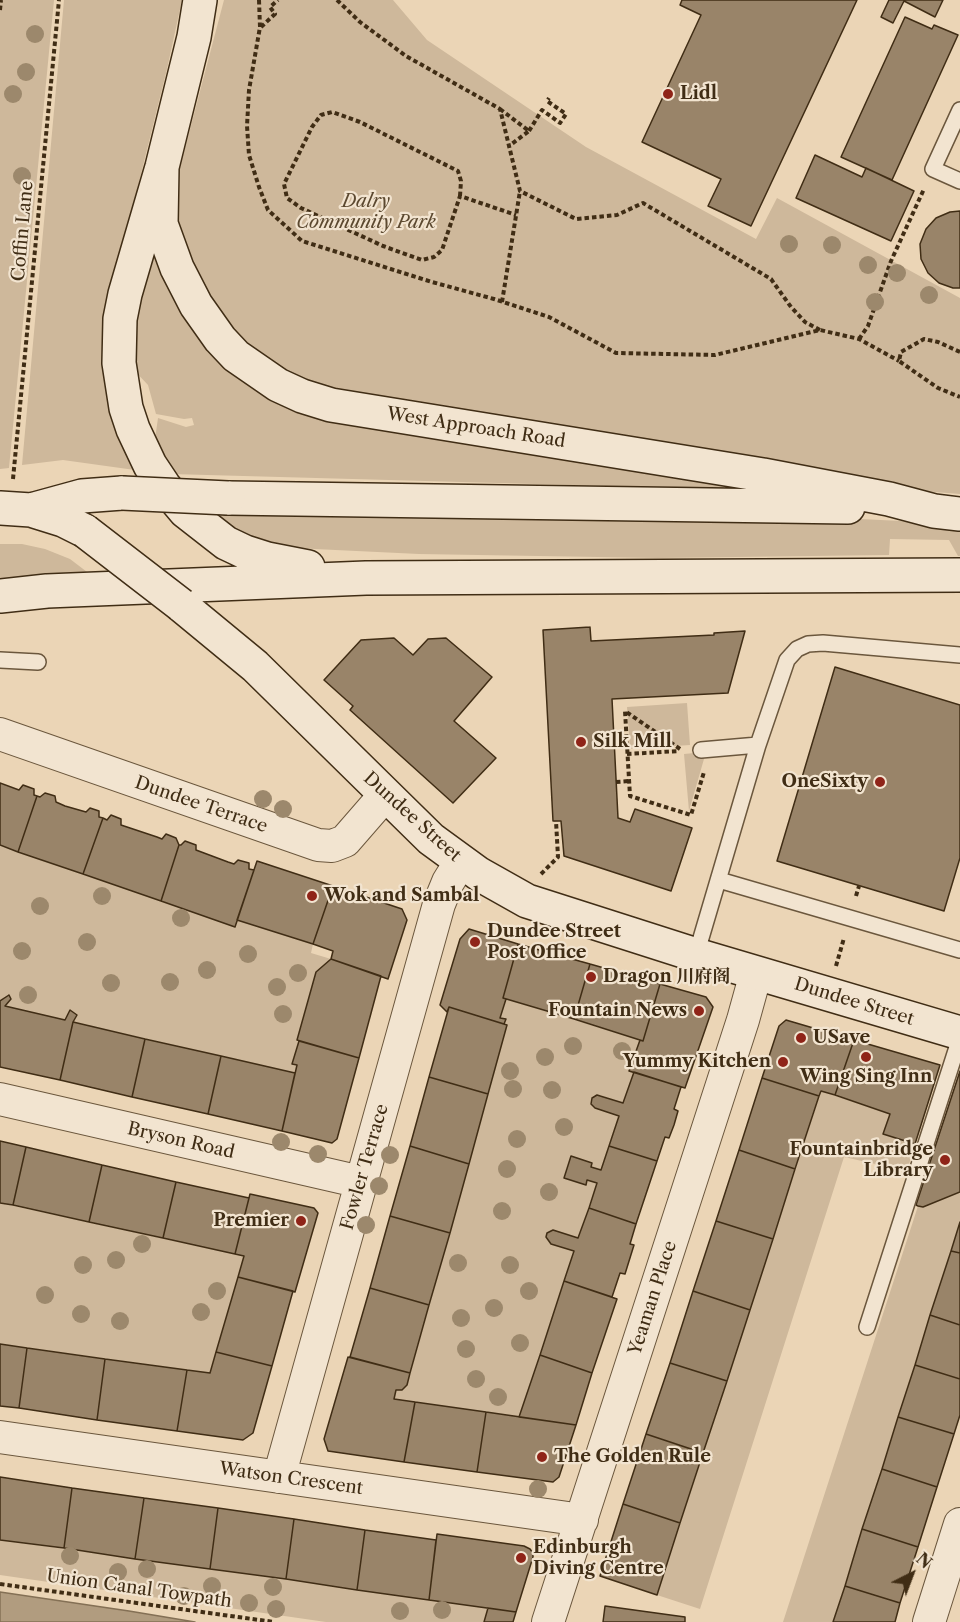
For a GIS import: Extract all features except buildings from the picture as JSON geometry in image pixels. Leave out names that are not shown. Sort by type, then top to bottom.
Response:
[{"type":"street","name":"West Approach Road","points":[[200,0],[194,37],[162,167],[125,294],[118,344],[126,408],[140,446],[164,486],[185,511],[226,543],[267,559],[366,578]]},
{"type":"street","name":"West Approach Road","points":[[162,167],[161,224],[177,268],[196,305],[220,339],[236,356],[278,385],[302,396],[331,405],[830,487],[947,512]]},
{"type":"street","name":"West Approach Road","points":[[15,509],[82,496],[122,493],[228,498],[841,507],[947,512]]},
{"type":"street","name":"Dundee Street","points":[[15,509],[63,520],[85,531],[255,666],[431,839],[461,861],[527,901],[696,955],[960,1033]]},
{"type":"street","name":"West Approach Road","points":[[0,596],[47,591],[366,578],[960,575]]},
{"type":"street","name":"Dundee Terrace","points":[[0,734],[318,845],[332,846],[345,841],[385,795]]},
{"type":"street","name":"Fowler Terrace","points":[[279,1477],[439,904],[448,882],[461,861]]},
{"type":"street","name":"Yeaman Place","points":[[548,1622],[749,1001],[756,973]]},
{"type":"street","name":"Bryson Road","points":[[0,1100],[361,1182]]},
{"type":"street","name":"Watson Crescent","points":[[0,1437],[582,1520]]},
{"type":"street","points":[[929,1622],[960,1524]]},
{"type":"lane","points":[[960,110],[933,169],[960,181]]},
{"type":"lane","points":[[696,955],[758,745],[787,660],[797,649],[808,644],[823,643],[960,655]]},
{"type":"lane","points":[[0,660],[38,662]]},
{"type":"lane","points":[[706,749],[758,745]]},
{"type":"lane","points":[[719,880],[960,950]]},
{"type":"lane","points":[[867,1327],[960,1038]]},
{"type":"path","points":[[0,10],[1,0]]},
{"type":"path","name":"Coffin Lane","points":[[14,465],[59,0]]},
{"type":"path","points":[[259,0],[260,27],[249,90],[247,126],[249,155],[268,210],[302,241],[549,316],[616,353],[715,355],[820,330]]},
{"type":"path","points":[[260,27],[275,14],[270,7],[278,0]]},
{"type":"path","points":[[337,0],[360,22],[406,56],[500,109],[529,131]]},
{"type":"path","points":[[509,146],[529,131],[542,110],[560,123],[566,114],[547,101],[549,98]]},
{"type":"path","points":[[500,109],[520,191],[502,302]]},
{"type":"path","points":[[332,112],[360,123],[458,171],[461,182],[460,196],[442,250],[422,260],[383,246],[301,208],[287,198],[284,184],[312,127],[321,116],[332,112]]},
{"type":"path","points":[[859,339],[868,326],[891,261],[933,169]]},
{"type":"path","points":[[520,191],[576,219],[617,215],[643,203],[771,279],[805,322],[820,330],[859,339],[899,361],[938,388],[960,397]]},
{"type":"path","points":[[460,196],[516,215]]},
{"type":"path","points":[[899,361],[901,352],[924,339],[938,342],[960,352]]},
{"type":"path","points":[[627,754],[682,751],[625,711],[627,754],[630,796],[691,815],[706,749]]},
{"type":"path","points":[[616,782],[629,781]]},
{"type":"path","points":[[527,901],[538,876],[558,857],[556,821]]},
{"type":"path","name":"Union Canal Towpath","points":[[0,1584],[274,1622]]},
{"type":"green space","points":[[0,0],[54,0],[9,468],[0,469]]},
{"type":"green space","points":[[64,0],[182,0],[107,311],[142,471],[63,460],[22,465]]},
{"type":"green space","name":"Dalry Community Park","points":[[224,0],[393,0],[427,40],[586,147],[756,239],[777,198],[960,298],[960,494],[910,490],[305,384],[248,348],[212,310],[186,257],[177,219],[179,171]]},
{"type":"green space","points":[[150,232],[242,375],[752,490],[171,474],[154,446],[158,418],[186,427],[194,425],[192,418],[184,419],[156,414],[148,385],[131,367],[130,341]]},
{"type":"green space","points":[[214,506],[719,512],[901,521],[960,530],[960,556],[949,540],[890,539],[889,555],[658,558],[419,554],[294,548],[258,541],[214,520]]},
{"type":"green space","points":[[0,544],[22,544],[45,549],[70,559],[91,575],[0,583]]},
{"type":"green space","points":[[687,703],[690,745],[630,749],[627,707]]},
{"type":"green space","points":[[706,752],[689,811],[684,754]]},
{"type":"green space","points":[[0,845],[234,926],[237,920],[313,944],[311,953],[331,959],[316,973],[297,1039],[299,1041],[292,1063],[297,1065],[295,1073],[73,1022],[77,1015],[70,1011],[65,1020],[5,1006],[11,999],[9,995],[0,1001]]},
{"type":"green space","points":[[506,999],[640,1040],[629,1070],[634,1072],[623,1103],[600,1095],[593,1096],[591,1099],[593,1107],[619,1116],[601,1170],[591,1167],[592,1163],[571,1156],[564,1177],[585,1185],[587,1180],[597,1183],[578,1238],[553,1230],[546,1235],[549,1242],[574,1251],[519,1417],[394,1399],[396,1390],[402,1390],[407,1385],[469,1164],[507,1025],[504,1024],[505,1019],[500,1018]]},
{"type":"green space","points":[[821,1091],[890,1114],[883,1134],[915,1144],[907,1171],[844,1157],[700,1609],[657,1595]]},
{"type":"green space","points":[[960,1192],[960,1222],[833,1622],[783,1622],[918,1206],[923,1207]]},
{"type":"green space","points":[[0,1203],[244,1256],[210,1373],[0,1344]]},
{"type":"green space","points":[[0,1540],[488,1608],[484,1622],[326,1622],[0,1575]]},
{"type":"shaded area","points":[[0,1592],[129,1611],[195,1622],[0,1622]]},
{"type":"place","name":"Lidl","points":[[668,94]]},
{"type":"place","name":"Silk Mill","points":[[581,742]]},
{"type":"place","name":"OneSixty","points":[[880,782]]},
{"type":"place","name":"Wok and Sambal","points":[[312,896]]},
{"type":"place","name":"Dundee Street Post Office","points":[[475,942]]},
{"type":"place","name":"Dragon 川府阁","points":[[591,977]]},
{"type":"place","name":"Fountain News","points":[[699,1011]]},
{"type":"place","name":"USave","points":[[801,1038]]},
{"type":"place","name":"Wing Sing Inn","points":[[866,1057]]},
{"type":"place","name":"Yummy Kitchen","points":[[783,1062]]},
{"type":"place","name":"Fountainbridge Library","points":[[945,1160]]},
{"type":"place","name":"Premier","points":[[301,1221]]},
{"type":"place","name":"The Golden Rule","points":[[542,1457]]},
{"type":"place","name":"Edinburgh Diving Centre","points":[[521,1558]]}]
